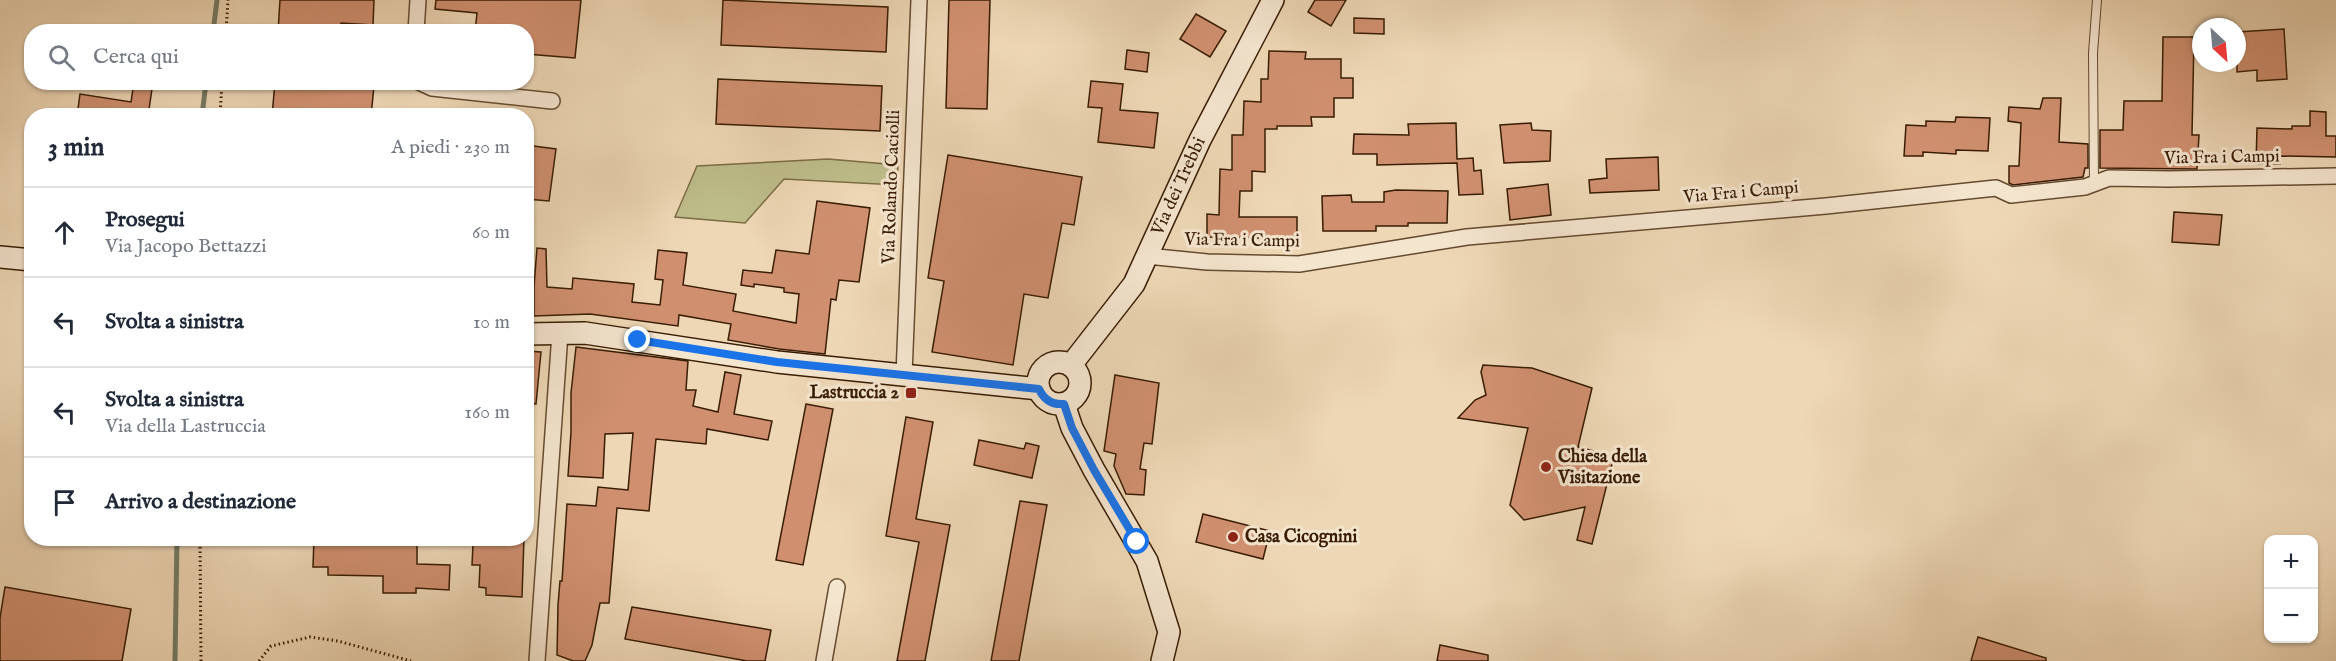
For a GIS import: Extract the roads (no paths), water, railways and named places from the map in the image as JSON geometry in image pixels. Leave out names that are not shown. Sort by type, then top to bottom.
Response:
[{"type":"street","points":[[416,24],[418,0]]},
{"type":"street","name":"Via Rolando Caciolli","points":[[904,375],[920,0]]},
{"type":"street","name":"Via dei Trebbi","points":[[1071,365],[1134,284],[1200,140],[1273,0]]},
{"type":"street","points":[[450,90],[552,101]]},
{"type":"street","name":"Via Fra i Campi","points":[[1147,256],[1207,262],[1299,264],[1467,237],[1826,206],[1996,188],[2011,195],[2085,188],[2109,178],[2336,176]]},
{"type":"street","points":[[0,257],[24,259]]},
{"type":"street","points":[[537,661],[560,333]]},
{"type":"street","points":[[534,334],[585,333],[777,362],[1039,389]]},
{"type":"street","points":[[1063,362],[1071,365],[1077,371],[1080,387],[1077,395],[1064,404],[1051,403],[1041,395],[1039,389],[1038,381],[1041,373],[1046,366],[1063,362]]},
{"type":"street","points":[[1064,404],[1072,428],[1094,470],[1147,561],[1169,632],[1164,661]]},
{"type":"street","points":[[824,661],[837,587]]},
{"type":"lane","points":[[2094,183],[2093,53],[2097,0]]},
{"type":"waterway","points":[[214,24],[217,0]]},
{"type":"waterway","points":[[203,108],[205,90]]},
{"type":"waterway","points":[[175,661],[177,546]]},
{"type":"place","name":"Lastruccia 2","points":[[911,393]]},
{"type":"place","name":"Chiesa della Visitazione","points":[[1546,467]]},
{"type":"place","name":"Casa Cicognini","points":[[1233,537]]}]
